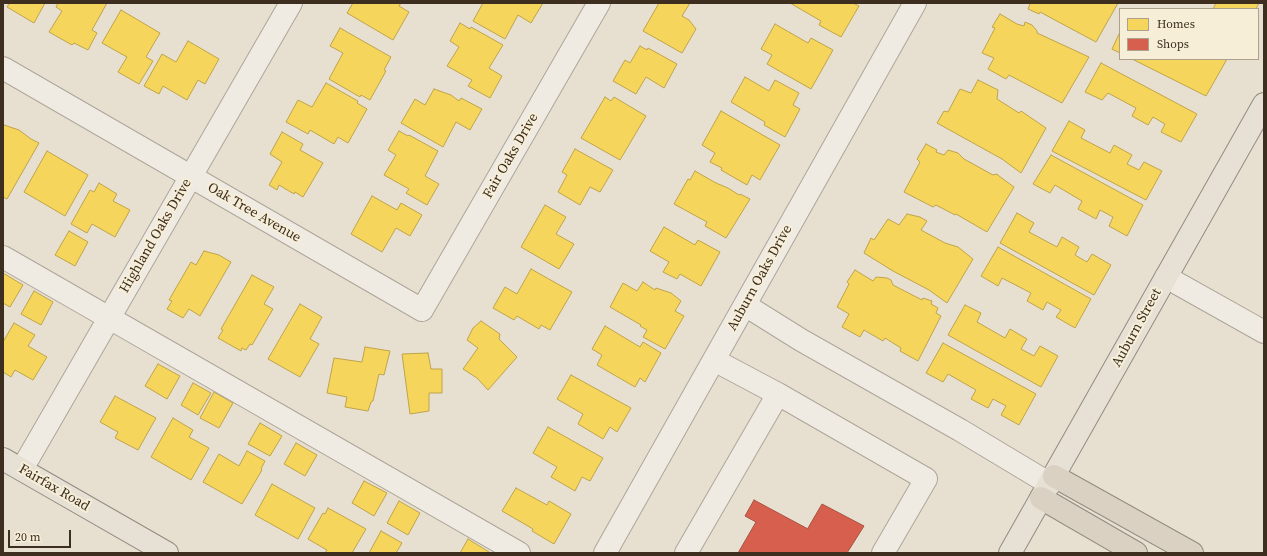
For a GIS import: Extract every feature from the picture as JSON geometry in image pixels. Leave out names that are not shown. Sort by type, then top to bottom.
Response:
[{"type":"highway","points":[[1048,486],[1136,553]]},
{"type":"highway","points":[[1048,486],[1192,553]]},
{"type":"main road","name":"Auburn Street","points":[[1010,553],[1264,104]]},
{"type":"main road","name":"Fairfax Road","points":[[3,459],[167,553]]},
{"type":"street","name":"Highland Oaks Drive","points":[[22,469],[291,3]]},
{"type":"street","name":"Fair Oaks Drive","points":[[422,310],[599,3]]},
{"type":"street","name":"Auburn Oaks Drive","points":[[605,553],[915,3]]},
{"type":"street","name":"Oak Tree Avenue","points":[[3,68],[422,310]]},
{"type":"street","points":[[3,257],[519,553]]},
{"type":"street","points":[[1166,277],[1264,332]]},
{"type":"street","points":[[745,305],[802,340],[960,430],[1048,486]]},
{"type":"street","points":[[714,360],[778,394],[926,479],[883,553]]},
{"type":"street","points":[[686,553],[778,394]]},
{"type":"building: Homes","points":[[10,3],[45,3],[34,23],[7,7]]},
{"type":"building: Homes","points":[[58,3],[107,3],[92,30],[97,33],[88,50],[74,43],[72,45],[49,32],[62,11],[56,7]]},
{"type":"building: Homes","points":[[353,3],[401,3],[399,6],[409,12],[393,40],[347,13]]},
{"type":"building: Homes","points":[[483,3],[543,3],[531,23],[518,15],[505,39],[473,21]]},
{"type":"building: Homes","points":[[659,3],[690,3],[682,16],[689,20],[696,29],[682,53],[643,31]]},
{"type":"building: Homes","points":[[790,3],[853,3],[859,6],[841,37],[819,25],[821,21]]},
{"type":"building: Homes","points":[[1028,3],[1118,3],[1096,42],[1040,12],[1039,14],[1028,9],[1030,4]]},
{"type":"building: Homes","points":[[1216,3],[1259,3],[1256,8],[1214,8]]},
{"type":"building: Homes","points":[[121,10],[160,33],[146,57],[153,61],[139,84],[118,72],[127,57],[102,43]]},
{"type":"building: Homes","points":[[1000,14],[1017,24],[1024,26],[1025,22],[1032,25],[1037,33],[1089,57],[1062,103],[1009,75],[1006,79],[988,69],[994,58],[982,53],[995,28],[992,27]]},
{"type":"building: Homes","points":[[460,23],[470,29],[471,27],[503,45],[489,68],[502,76],[490,98],[468,86],[472,80],[447,66],[459,47],[450,41]]},
{"type":"building: Homes","points":[[775,24],[808,43],[811,38],[833,50],[811,89],[767,64],[772,55],[761,49]]},
{"type":"building: Homes","points":[[340,28],[391,57],[384,70],[386,71],[370,100],[361,95],[360,97],[329,79],[343,53],[330,46]]},
{"type":"building: Homes","points":[[1119,34],[1119,52],[1112,49]]},
{"type":"building: Homes","points":[[188,41],[219,59],[205,84],[198,80],[187,100],[163,86],[159,94],[144,86],[162,54],[176,62]]},
{"type":"building: Homes","points":[[640,46],[647,50],[648,48],[677,64],[664,88],[646,77],[636,94],[613,81],[625,60],[630,63]]},
{"type":"building: Homes","points":[[1134,60],[1226,60],[1206,96]]},
{"type":"building: Homes","points":[[1101,63],[1197,114],[1181,142],[1161,132],[1165,124],[1153,117],[1148,125],[1132,116],[1136,108],[1108,93],[1102,100],[1085,92]]},
{"type":"building: Homes","points":[[745,77],[769,91],[775,80],[799,93],[793,105],[800,109],[785,137],[764,125],[765,122],[731,102]]},
{"type":"building: Homes","points":[[978,80],[998,90],[997,99],[1019,113],[1021,111],[1046,128],[1021,173],[1002,159],[937,123],[944,111],[948,112],[960,89],[971,93]]},
{"type":"building: Homes","points":[[326,83],[358,101],[357,103],[367,109],[348,143],[338,137],[334,144],[310,130],[308,134],[286,122],[298,100],[312,107]]},
{"type":"building: Homes","points":[[434,89],[451,95],[459,101],[461,98],[482,109],[470,130],[456,122],[443,147],[401,123],[415,99],[425,105]]},
{"type":"building: Homes","points":[[605,97],[611,101],[614,97],[646,116],[620,160],[581,138]]},
{"type":"building: Homes","points":[[721,111],[780,145],[760,180],[752,175],[747,185],[721,170],[722,168],[710,162],[715,153],[702,145]]},
{"type":"building: Homes","points":[[1069,121],[1085,130],[1081,138],[1110,153],[1114,145],[1132,155],[1127,164],[1139,170],[1144,162],[1162,171],[1146,200],[1052,151]]},
{"type":"building: Homes","points":[[4,125],[19,130],[39,143],[7,199],[3,197]]},
{"type":"building: Homes","points":[[399,131],[438,151],[425,176],[439,184],[427,205],[406,193],[409,189],[384,175],[396,155],[388,150]]},
{"type":"building: Homes","points":[[282,132],[303,144],[300,150],[323,163],[303,197],[295,192],[294,194],[279,185],[277,190],[269,185],[282,162],[270,154]]},
{"type":"building: Homes","points":[[926,144],[937,150],[936,152],[944,155],[948,150],[958,153],[964,159],[993,175],[997,174],[1014,187],[987,232],[956,214],[955,215],[936,205],[933,207],[904,192],[920,162],[917,159]]},
{"type":"building: Homes","points":[[575,149],[613,170],[600,192],[590,187],[580,205],[558,192],[567,175],[562,172]]},
{"type":"building: Homes","points":[[47,151],[88,175],[65,216],[24,192]]},
{"type":"building: Homes","points":[[1051,155],[1143,205],[1127,236],[1109,226],[1113,217],[1100,210],[1096,219],[1078,209],[1082,201],[1055,185],[1050,193],[1033,184]]},
{"type":"building: Homes","points":[[695,171],[739,195],[740,194],[750,199],[726,238],[705,226],[707,222],[674,204],[688,179],[690,180]]},
{"type":"building: Homes","points":[[99,183],[117,194],[113,201],[130,210],[115,237],[92,224],[87,233],[71,224],[90,190],[94,192]]},
{"type":"building: Homes","points":[[372,196],[397,210],[401,203],[422,215],[410,236],[396,228],[382,252],[351,234]]},
{"type":"building: Homes","points":[[545,205],[566,217],[556,234],[574,244],[559,269],[521,247]]},
{"type":"building: Homes","points":[[1017,213],[1034,223],[1029,232],[1057,247],[1062,237],[1079,247],[1075,255],[1087,262],[1092,254],[1111,265],[1094,295],[1000,243]]},
{"type":"building: Homes","points":[[907,214],[920,217],[927,221],[921,230],[945,243],[958,247],[973,259],[947,303],[929,290],[893,271],[864,253],[871,238],[874,240],[888,219],[899,225]]},
{"type":"building: Homes","points":[[664,227],[695,245],[698,240],[720,252],[701,286],[680,274],[677,279],[663,272],[669,262],[650,251]]},
{"type":"building: Homes","points":[[69,231],[88,242],[75,266],[55,255]]},
{"type":"building: Homes","points":[[998,247],[1091,299],[1075,328],[1056,317],[1061,310],[1047,302],[1043,310],[1027,301],[1031,293],[1002,278],[998,286],[981,276]]},
{"type":"building: Homes","points":[[204,251],[219,255],[231,262],[200,316],[189,309],[183,318],[167,309],[172,301],[169,300],[191,262],[196,265]]},
{"type":"building: Homes","points":[[531,269],[572,292],[550,330],[541,325],[539,329],[517,316],[514,320],[493,308],[505,287],[517,294]]},
{"type":"building: Homes","points":[[855,270],[873,281],[876,277],[887,278],[891,280],[893,285],[922,300],[923,298],[932,301],[931,304],[938,308],[936,313],[941,316],[918,361],[900,351],[901,348],[885,338],[883,341],[864,330],[860,337],[842,327],[849,314],[837,307],[849,284],[847,282]]},
{"type":"building: Homes","points":[[3,273],[23,285],[10,307],[3,303]]},
{"type":"building: Homes","points":[[252,275],[274,287],[264,304],[273,309],[252,345],[250,344],[246,350],[242,348],[241,351],[218,338],[223,330],[221,329]]},
{"type":"building: Homes","points":[[643,282],[655,290],[656,288],[671,293],[681,301],[675,311],[684,316],[665,349],[643,337],[647,330],[640,326],[641,325],[610,307],[623,283],[637,291]]},
{"type":"building: Homes","points":[[34,291],[53,302],[41,325],[21,314]]},
{"type":"building: Homes","points":[[300,304],[322,317],[310,339],[319,344],[300,377],[268,359]]},
{"type":"building: Homes","points":[[965,305],[981,313],[977,322],[1005,338],[1010,329],[1027,339],[1021,349],[1034,356],[1040,346],[1058,356],[1041,387],[948,335]]},
{"type":"building: Homes","points":[[481,321],[500,334],[499,339],[517,357],[488,390],[477,378],[463,369],[478,348],[467,340],[473,328]]},
{"type":"building: Homes","points":[[14,323],[35,335],[28,346],[47,357],[33,380],[15,370],[11,377],[3,372],[3,342]]},
{"type":"building: Homes","points":[[605,326],[640,347],[643,342],[661,353],[645,382],[640,378],[635,387],[597,365],[602,355],[592,349]]},
{"type":"building: Homes","points":[[943,343],[1036,394],[1019,425],[1001,415],[1006,406],[993,399],[988,408],[971,399],[976,390],[948,374],[943,382],[926,373]]},
{"type":"building: Homes","points":[[365,347],[390,351],[384,375],[379,374],[373,401],[371,402],[368,411],[345,407],[347,397],[327,393],[334,358],[362,362]]},
{"type":"building: Homes","points":[[428,353],[431,369],[442,369],[442,393],[429,393],[429,411],[410,414],[402,354]]},
{"type":"building: Homes","points":[[158,364],[180,376],[167,399],[145,386]]},
{"type":"building: Homes","points":[[571,375],[631,408],[617,432],[610,427],[603,439],[578,424],[583,414],[557,399]]},
{"type":"building: Homes","points":[[193,383],[211,393],[198,415],[181,405]]},
{"type":"building: Homes","points":[[214,392],[233,403],[219,428],[200,418]]},
{"type":"building: Homes","points":[[115,396],[156,418],[138,450],[115,438],[118,432],[100,422]]},
{"type":"building: Homes","points":[[173,418],[193,430],[189,437],[209,448],[191,480],[151,457]]},
{"type":"building: Homes","points":[[260,423],[282,436],[270,456],[248,444]]},
{"type":"building: Homes","points":[[548,427],[603,458],[590,481],[582,477],[575,491],[551,477],[557,467],[533,453]]},
{"type":"building: Homes","points":[[296,443],[317,455],[305,476],[284,464]]},
{"type":"building: Homes","points":[[247,451],[265,461],[261,469],[262,470],[242,504],[203,482],[219,454],[239,466]]},
{"type":"building: Homes","points":[[364,481],[387,493],[374,516],[352,503]]},
{"type":"building: Homes","points":[[272,484],[315,508],[298,539],[255,515]]},
{"type":"building: Homes","points":[[516,488],[547,505],[549,501],[571,514],[554,544],[532,531],[533,529],[502,511]]},
{"type":"building: Homes","points":[[399,501],[420,513],[408,535],[387,523]]},
{"type":"building: Homes","points":[[328,508],[366,529],[352,553],[325,553],[327,550],[308,539],[323,513],[325,514]]},
{"type":"building: Homes","points":[[381,531],[402,543],[396,553],[369,553]]},
{"type":"building: Homes","points":[[468,539],[489,552],[460,553]]},
{"type":"building: Shops","points":[[754,500],[808,529],[822,504],[864,526],[847,553],[738,553],[756,522],[745,516]]}]
